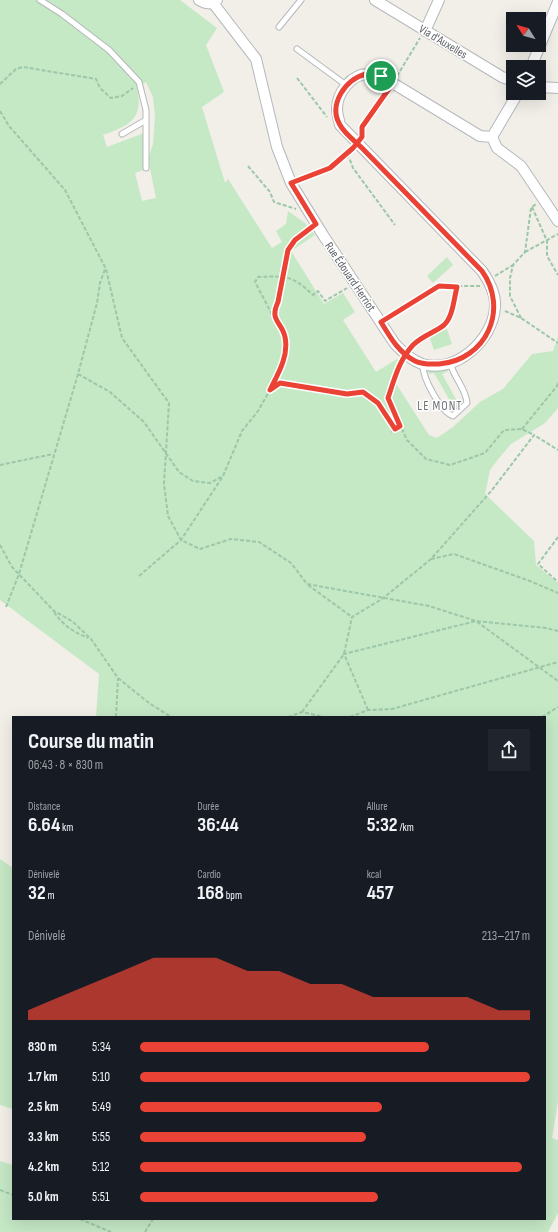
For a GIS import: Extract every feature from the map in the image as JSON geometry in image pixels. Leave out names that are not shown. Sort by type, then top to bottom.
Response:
[{"type":"street","points":[[199,0],[205,4],[215,2]]},
{"type":"street","name":"Via d'Auxelles","points":[[375,0],[506,78]]},
{"type":"street","points":[[426,31],[439,0]]},
{"type":"street","name":"Rue Édouard Herriot","points":[[215,2],[256,59],[273,133],[283,165],[291,183],[308,212],[395,344],[406,355],[423,364]]},
{"type":"street","points":[[534,60],[558,2]]},
{"type":"street","points":[[423,364],[450,362],[474,349],[484,338],[492,324],[495,307],[493,292],[482,271],[355,146],[340,125],[336,110],[340,95],[346,85],[355,78],[367,74],[381,76],[480,136],[492,137]]},
{"type":"street","points":[[546,87],[558,88]]},
{"type":"street","points":[[492,137],[514,100]]},
{"type":"street","points":[[492,137],[497,148],[521,166],[558,221]]},
{"type":"lane","points":[[40,0],[62,14],[109,50],[139,82],[146,110],[146,168]]},
{"type":"lane","points":[[279,26],[301,0]]},
{"type":"lane","points":[[296,49],[346,85]]},
{"type":"lane","points":[[122,134],[146,120]]},
{"type":"lane","points":[[423,364],[422,370],[431,389],[446,413],[453,416],[467,403],[467,395],[452,371],[450,362]]},
{"type":"path","points":[[400,71],[426,31]]},
{"type":"path","points":[[0,84],[16,69],[23,67],[96,79],[100,88],[111,98],[122,96],[139,82]]},
{"type":"path","points":[[297,78],[329,120],[339,120]]},
{"type":"path","points":[[291,183],[321,173],[346,155],[362,137],[362,127],[393,83]]},
{"type":"path","points":[[0,111],[9,126],[65,190],[106,269],[122,338],[170,403],[165,454],[164,484],[168,516],[181,540],[200,549],[231,539],[259,542],[291,563],[307,584],[352,617]]},
{"type":"path","points":[[346,155],[353,168],[395,225]]},
{"type":"path","points":[[248,166],[270,192],[274,202],[308,212]]},
{"type":"path","points":[[532,207],[544,200]]},
{"type":"path","points":[[532,207],[547,241],[547,256],[558,275]]},
{"type":"path","points":[[525,252],[532,207]]},
{"type":"path","points":[[276,321],[275,309],[278,302],[288,250],[295,240],[316,224]]},
{"type":"path","points":[[521,318],[510,296],[510,278],[513,265],[525,252],[558,234]]},
{"type":"path","points":[[6,607],[19,574],[98,303],[100,283],[106,269]]},
{"type":"path","points":[[139,576],[181,540],[223,476],[242,431],[258,411],[284,360],[285,336],[255,282],[258,276],[282,276],[298,281],[313,295],[318,291],[325,302],[355,283]]},
{"type":"path","points":[[381,322],[439,286],[457,287],[450,315],[445,324],[421,337],[406,355],[401,363],[388,398],[407,440],[426,459],[450,465],[484,453],[504,430],[522,428],[558,450]]},
{"type":"path","points":[[495,307],[521,318],[558,343]]},
{"type":"path","points":[[78,374],[110,392],[144,422],[179,472],[192,481],[210,483],[223,476]]},
{"type":"path","points":[[522,428],[557,386],[558,382]]},
{"type":"path","points":[[270,390],[280,383],[347,394],[363,392],[378,403],[395,429]]},
{"type":"path","points":[[391,432],[400,426]]},
{"type":"path","points":[[302,712],[344,654],[352,617],[382,599],[431,559],[492,490],[534,435]]},
{"type":"path","points":[[0,465],[53,454]]},
{"type":"path","points":[[558,537],[538,564],[558,582]]},
{"type":"path","points":[[0,545],[12,567],[54,611],[63,624],[71,631],[91,639]]},
{"type":"path","points":[[431,559],[454,554],[530,580],[558,593]]},
{"type":"path","points":[[307,584],[382,599],[429,606],[476,621],[546,628],[558,631]]},
{"type":"path","points":[[54,611],[72,621],[91,639],[118,678],[168,716]]},
{"type":"path","points":[[344,654],[476,621],[542,667],[558,681]]},
{"type":"path","points":[[344,654],[368,710]]},
{"type":"path","points":[[353,716],[368,710],[392,709],[558,662]]},
{"type":"path","points":[[116,716],[118,678]]},
{"type":"path","points":[[544,716],[558,707]]},
{"type":"path","points":[[291,716],[302,712],[320,716]]},
{"type":"path","points":[[0,1190],[12,1195]]},
{"type":"path","points":[[84,1220],[111,1232]]},
{"type":"path","points":[[145,1232],[152,1220]]},
{"type":"green space","points":[[0,0],[180,0],[217,28],[206,45],[224,92],[202,107],[225,183],[228,179],[272,248],[282,242],[276,231],[286,224],[288,211],[305,223],[315,235],[291,251],[324,304],[343,293],[355,312],[343,320],[376,372],[397,359],[400,361],[393,379],[429,435],[437,438],[453,427],[480,402],[503,389],[532,354],[553,351],[558,337],[558,408],[545,423],[511,444],[499,458],[490,470],[485,494],[534,541],[536,565],[558,583],[558,1102],[552,1138],[558,1140],[558,1213],[548,1232],[0,1232],[0,1161],[12,1165],[12,1220],[546,1220],[546,716],[96,716],[99,674],[0,600]],"holes":[[[146,82],[153,97],[155,116],[153,144],[148,159],[156,198],[142,201],[135,173],[143,170],[144,133],[107,147],[103,135],[120,128],[132,120],[138,107],[139,99],[137,88]]]},
{"type":"green space","points":[[447,257],[453,265],[433,283],[427,276]]},
{"type":"green space","points":[[447,329],[452,344],[434,350],[429,335]]},
{"type":"green space","points":[[428,370],[448,370],[442,374],[457,401],[464,400],[454,412],[447,410],[453,406],[434,373],[429,374]]},
{"type":"green space","points":[[0,859],[12,867],[12,1109],[0,1105]]},
{"type":"district","name":"LE MONT","points":[[440,406]]},
{"type":"route","points":[[381,76],[367,74],[355,78],[346,85],[340,95],[336,110],[340,125],[357,143],[482,271],[493,292],[495,307],[492,324],[484,338],[474,349],[461,357],[444,363],[423,364],[406,355],[395,344],[381,322],[439,286],[457,287],[450,315],[445,324],[421,337],[412,346],[406,355],[401,363],[388,398],[400,426],[395,429],[378,403],[363,392],[347,394],[280,383],[270,390],[284,360],[285,336],[276,321],[275,309],[278,302],[288,250],[295,240],[316,224],[291,183],[321,173],[330,168],[346,155],[357,143],[362,137],[362,127],[393,83],[381,76]]}]
